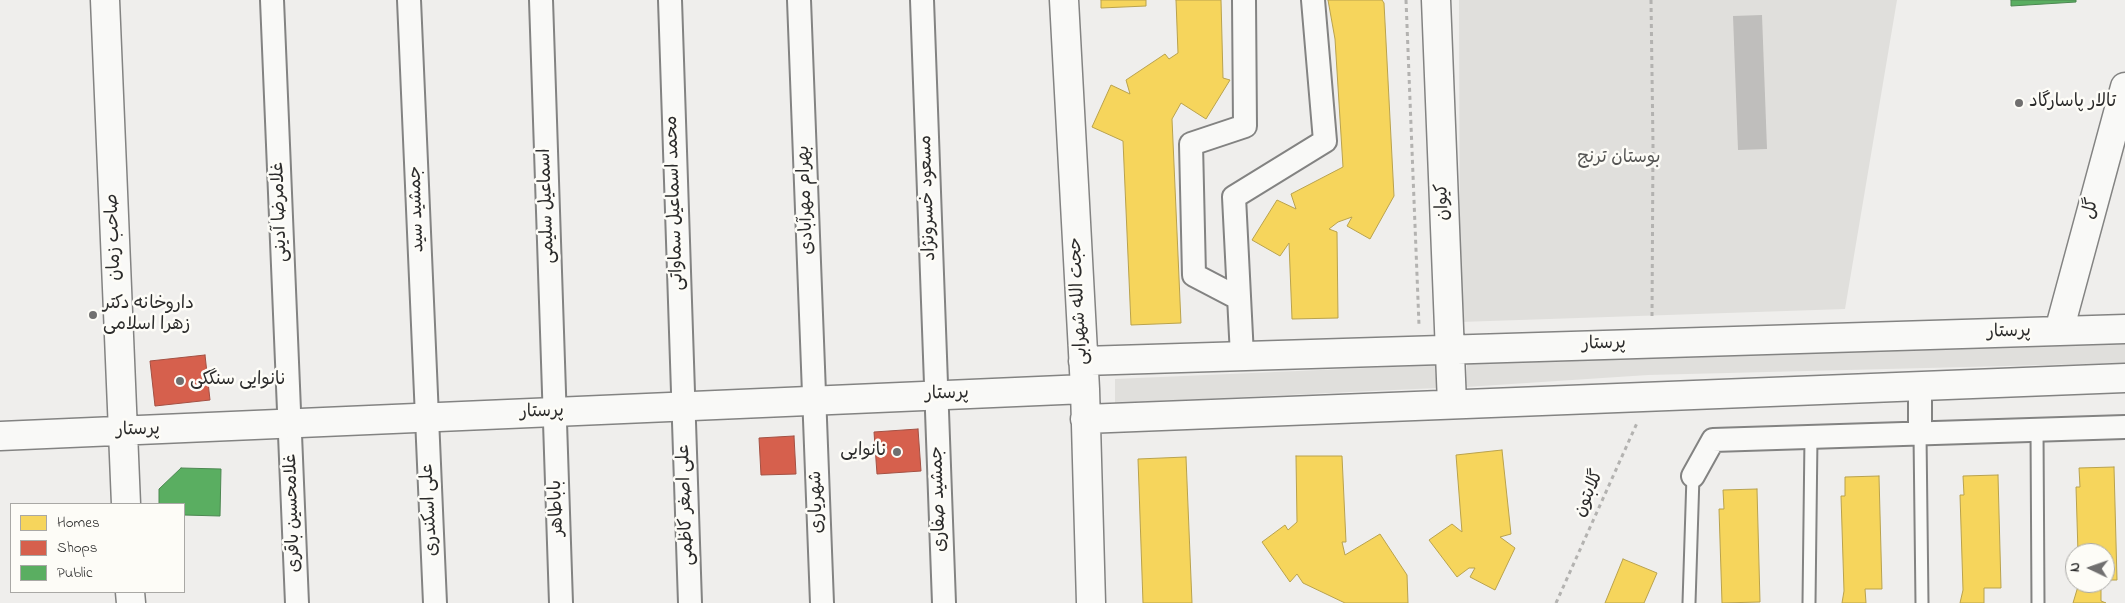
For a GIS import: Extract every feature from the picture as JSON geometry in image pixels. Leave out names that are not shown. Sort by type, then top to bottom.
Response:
[{"type":"street","name":"صاحب زمان","points":[[105,0],[126,503]]},
{"type":"street","name":"غلامرضا آدینی","points":[[272,0],[290,424]]},
{"type":"street","name":"جمشید سید","points":[[409,0],[426,418]]},
{"type":"street","name":"اسماعیل سلیمی","points":[[541,0],[555,412]]},
{"type":"street","name":"محمد اسماعیل سماواتی","points":[[670,0],[683,407]]},
{"type":"street","name":"بهرام مهرآبادی","points":[[799,0],[814,401]]},
{"type":"street","name":"مسعود خسرونژاد","points":[[922,0],[937,396]]},
{"type":"street","name":"حجت الله شهرابی","points":[[1064,0],[1085,389],[1091,603]]},
{"type":"street","points":[[1238,298],[1194,275],[1191,144],[1245,126],[1244,0]]},
{"type":"street","points":[[1242,356],[1234,197],[1325,141],[1313,0]]},
{"type":"street","name":"کیوان","points":[[1436,0],[1452,404]]},
{"type":"street","name":"گل","points":[[2059,331],[2125,87]]},
{"type":"street","name":"پرستار","points":[[1083,361],[2125,329]]},
{"type":"street","points":[[1085,419],[2125,378]]},
{"type":"street","points":[[1920,386],[1920,434]]},
{"type":"street","name":"پرستار","points":[[0,436],[1085,389]]},
{"type":"street","name":"جمشید صفاری","points":[[937,396],[944,603]]},
{"type":"street","name":"شهریاری","points":[[814,401],[822,603]]},
{"type":"street","name":"علی اصغر کاظمی","points":[[683,407],[690,603]]},
{"type":"street","name":"باباطاهر","points":[[555,412],[561,603]]},
{"type":"street","name":"علی اسکندری","points":[[426,418],[435,603]]},
{"type":"street","name":"غلامحسین باقری","points":[[290,424],[297,603]]},
{"type":"street","points":[[1693,476],[1713,440],[2125,427]]},
{"type":"lane","points":[[2037,430],[2038,603]]},
{"type":"lane","points":[[1920,434],[1922,603]]},
{"type":"lane","points":[[1809,603],[1811,437]]},
{"type":"lane","points":[[1690,603],[1693,476]]},
{"type":"path","points":[[1406,0],[1420,330]]},
{"type":"path","points":[[1651,0],[1653,145],[1652,343]]},
{"type":"path","name":"گلابتون","points":[[1556,603],[1649,397]]},
{"type":"green space","name":"بوستان ترنج","points":[[1459,0],[1897,0],[1845,309],[1460,322]]},
{"type":"green space","points":[[2125,338],[2125,363],[1648,375],[1466,387],[1467,361]]},
{"type":"green space","points":[[1435,365],[1437,388],[1115,403],[1115,379]]},
{"type":"shaded area","points":[[1762,15],[1767,149],[1738,150],[1733,16]]},
{"type":"building: Homes","points":[[1101,0],[1146,0],[1146,6],[1101,8]]},
{"type":"building: Homes","points":[[1176,0],[1221,0],[1223,78],[1230,80],[1206,119],[1181,103],[1172,119],[1181,323],[1131,325],[1123,141],[1092,127],[1111,85],[1130,94],[1126,80],[1165,54],[1169,59],[1178,53]]},
{"type":"building: Homes","points":[[1328,0],[1382,0],[1384,3],[1394,196],[1370,239],[1347,226],[1352,217],[1338,222],[1329,229],[1337,232],[1338,318],[1292,319],[1289,243],[1280,256],[1252,240],[1277,200],[1296,209],[1291,194],[1343,167],[1335,39]]},
{"type":"building: Homes","points":[[1502,450],[1511,534],[1500,537],[1515,548],[1495,590],[1470,577],[1475,568],[1469,568],[1457,577],[1429,540],[1452,524],[1462,532],[1456,455]]},
{"type":"building: Homes","points":[[1296,456],[1342,456],[1346,542],[1342,542],[1345,555],[1380,534],[1407,575],[1408,603],[1345,603],[1303,583],[1297,574],[1290,582],[1262,542],[1285,525],[1288,530],[1297,522]]},
{"type":"building: Homes","points":[[1186,457],[1192,603],[1143,603],[1138,459]]},
{"type":"building: Homes","points":[[2114,467],[2117,580],[2115,580],[2115,543],[2078,543],[2076,487],[2080,487],[2079,468]]},
{"type":"building: Homes","points":[[1998,475],[2001,588],[1984,588],[1984,603],[1960,603],[1963,590],[1960,495],[1964,495],[1963,476]]},
{"type":"building: Homes","points":[[1879,476],[1882,589],[1865,589],[1866,603],[1842,603],[1844,591],[1841,496],[1845,496],[1845,477]]},
{"type":"building: Homes","points":[[1757,489],[1760,602],[1722,603],[1719,509],[1724,509],[1723,490]]},
{"type":"building: Homes","points":[[1623,559],[1657,573],[1644,603],[1605,603]]},
{"type":"building: Homes","points":[[2076,593],[2101,593],[2101,601],[2106,603],[2073,603]]},
{"type":"building: Shops","name":"نانوایی سنگکی","points":[[205,355],[210,400],[155,406],[150,361]]},
{"type":"building: Shops","name":"نانوایی","points":[[918,429],[921,471],[877,474],[874,432]]},
{"type":"building: Shops","name":"نانوایی","points":[[794,436],[796,474],[761,475],[759,438]]},
{"type":"building: Public","points":[[2011,0],[2076,0],[2076,2],[2011,6]]},
{"type":"building: Public","points":[[181,468],[221,469],[220,516],[185,515],[185,503],[159,503],[159,489]]},
{"type":"place","name":"تالار پاسارگاد","points":[[2019,103]]},
{"type":"place","name":"داروخانه دکتر زهرا اسلامی","points":[[93,315]]},
{"type":"place","name":"نانوایی سنگکی","points":[[180,381]]},
{"type":"place","name":"نانوایی","points":[[897,452]]}]
